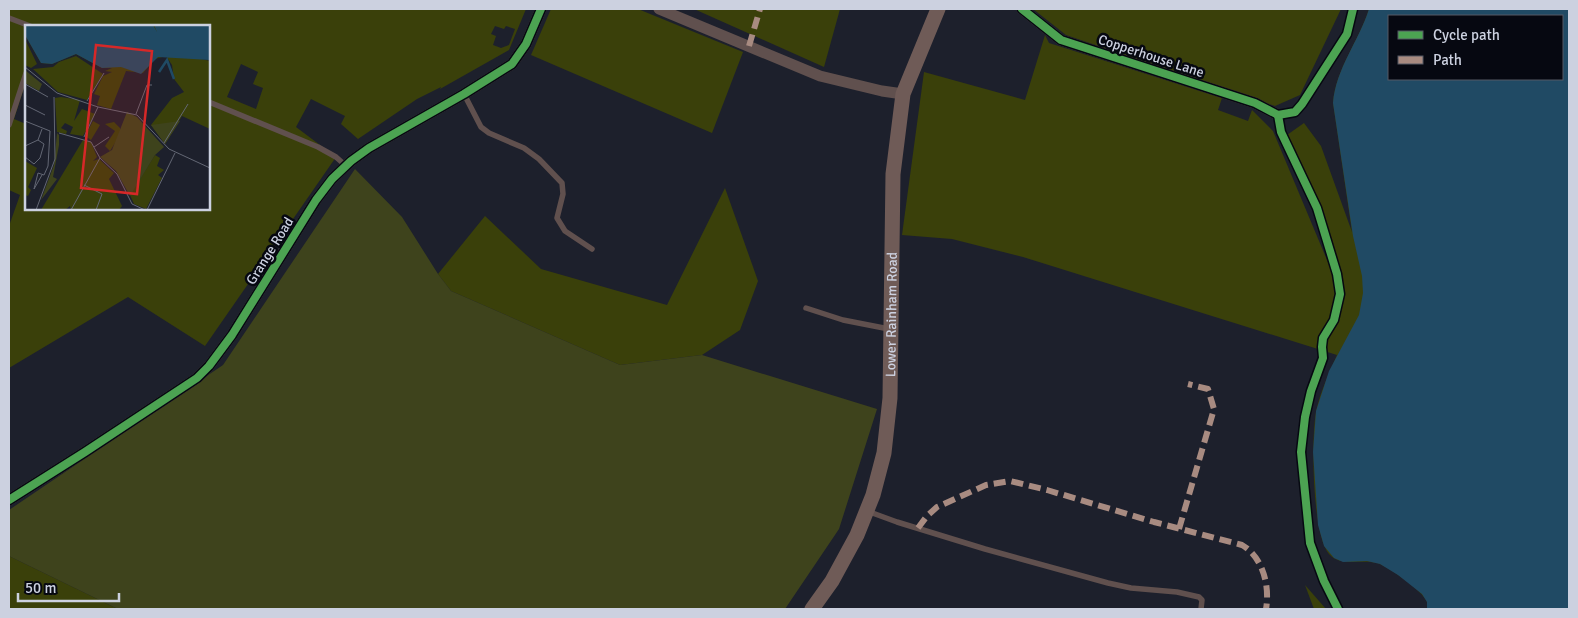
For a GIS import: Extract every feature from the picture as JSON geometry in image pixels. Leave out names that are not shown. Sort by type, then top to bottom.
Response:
[{"type":"main road","name":"Lower Rainham Road","points":[[812,609],[840,568],[867,511],[878,479],[888,432],[893,174],[903,94],[938,9]]},
{"type":"street","name":"Grange Road","points":[[9,500],[174,395],[202,374],[232,335],[319,194],[345,165],[369,148],[504,70],[515,61],[526,44],[541,9]]},
{"type":"street","points":[[659,9],[820,76],[903,94]]},
{"type":"street","name":"Copperhouse Lane","points":[[1022,9],[1062,40],[1255,103],[1278,116]]},
{"type":"lane","points":[[9,18],[27,25]]},
{"type":"lane","points":[[9,125],[25,76]]},
{"type":"lane","points":[[464,94],[481,127],[489,133],[524,148],[562,183],[563,194],[557,218],[565,231],[592,249]]},
{"type":"lane","points":[[210,102],[320,147],[345,165]]},
{"type":"lane","points":[[806,308],[843,320],[891,329]]},
{"type":"lane","points":[[867,511],[985,549],[1125,588],[1177,592],[1200,597],[1202,600],[1201,609]]},
{"type":"green space","points":[[9,9],[526,9],[509,50],[440,89],[441,87],[417,99],[358,139],[341,124],[345,116],[311,99],[296,127],[336,157],[205,346],[128,297],[9,368],[9,226],[20,195],[9,190]],"holes":[[[495,26],[504,29],[506,26],[515,29],[509,45],[501,48],[493,45],[496,36],[491,34]],[[241,64],[258,72],[253,84],[263,88],[256,109],[227,97]]]},
{"type":"green space","points":[[551,9],[638,9],[743,52],[712,133],[531,55]]},
{"type":"green space","points":[[694,9],[840,9],[824,67]]},
{"type":"green space","points":[[1033,9],[1341,9],[1300,95],[1275,106],[1066,35]]},
{"type":"green space","points":[[1369,9],[1569,9],[1569,609],[1427,609],[1427,602],[1420,592],[1380,564],[1374,562],[1340,561],[1329,554],[1323,543],[1316,507],[1313,464],[1314,425],[1325,383],[1337,355],[1023,257],[952,239],[902,235],[924,72],[1025,100],[1045,35],[1049,43],[1222,98],[1218,110],[1248,121],[1252,110],[1273,131],[1332,272],[1343,293],[1287,135],[1304,123],[1321,146],[1352,232],[1333,103],[1338,78]]},
{"type":"green space","points":[[355,169],[402,217],[451,291],[620,365],[702,355],[877,409],[839,529],[785,609],[118,609],[9,556],[9,510],[223,365]]},
{"type":"green space","points":[[725,188],[758,281],[740,330],[702,355],[620,365],[451,291],[438,274],[485,216],[541,269],[667,305]]},
{"type":"green space","points":[[9,556],[118,609],[9,609]]},
{"type":"green space","points":[[1305,585],[1326,609],[1314,609]]},
{"type":"water","points":[[1369,9],[1569,9],[1569,609],[1427,609],[1427,602],[1422,594],[1398,575],[1380,564],[1367,561],[1343,562],[1334,558],[1324,546],[1318,525],[1313,452],[1316,411],[1329,371],[1359,315],[1363,293],[1362,276],[1353,236],[1333,103],[1338,78]]},
{"type":"marked path","points":[[749,46],[760,9]]},
{"type":"marked path","points":[[1179,529],[1214,409],[1208,389],[1188,384]]},
{"type":"marked path","points":[[918,528],[937,507],[986,485],[1010,481],[1242,545],[1249,550],[1260,564],[1266,582],[1266,609]]},
{"type":"cycle path","points":[[9,500],[197,378],[209,366],[232,335],[316,200],[332,179],[351,161],[369,148],[464,94],[512,64],[526,44],[541,9]]},
{"type":"cycle path","points":[[1022,9],[1061,40],[1255,103],[1278,115]]},
{"type":"cycle path","points":[[1278,115],[1295,112],[1302,104],[1347,34],[1353,9]]},
{"type":"cycle path","points":[[1278,115],[1281,132],[1317,208],[1337,274],[1340,294],[1334,320],[1323,338],[1323,358],[1311,391],[1305,417],[1301,452],[1310,543],[1324,581],[1338,609]]}]
